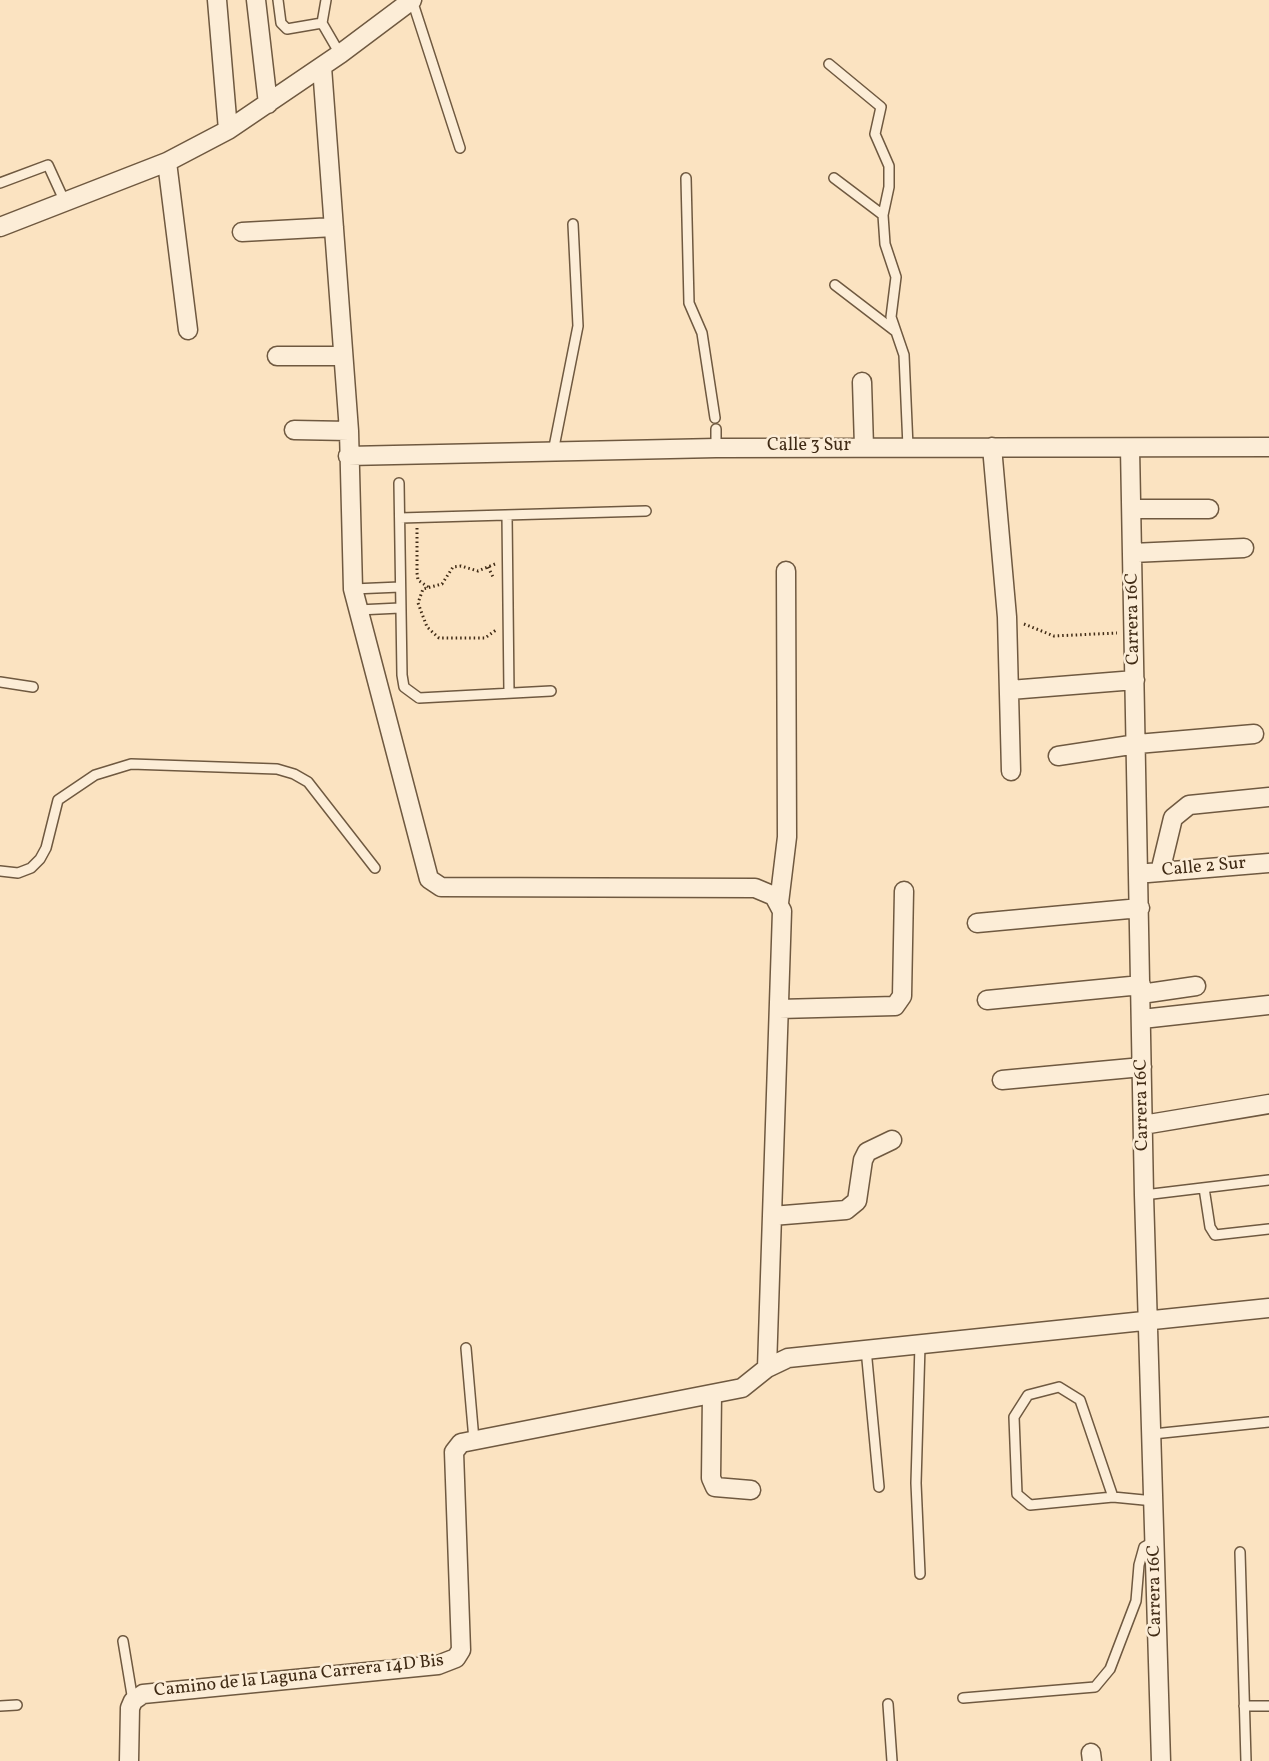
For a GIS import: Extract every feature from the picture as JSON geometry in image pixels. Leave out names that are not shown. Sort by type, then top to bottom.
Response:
[{"type":"street","points":[[217,0],[228,130]]},
{"type":"street","points":[[256,0],[268,104]]},
{"type":"street","points":[[0,227],[64,200],[167,162],[228,130],[322,67],[412,0]]},
{"type":"street","points":[[322,67],[349,431],[353,589],[429,879],[435,885],[755,888],[774,896],[782,911],[767,1368]]},
{"type":"street","points":[[167,162],[188,330]]},
{"type":"street","points":[[242,232],[334,227]]},
{"type":"street","points":[[277,356],[342,356]]},
{"type":"street","points":[[862,382],[864,447]]},
{"type":"street","points":[[294,430],[349,431]]},
{"type":"street","points":[[992,447],[1007,617],[1011,771]]},
{"type":"street","name":"Calle 3 Sur","points":[[348,456],[716,448],[1269,447]]},
{"type":"street","name":"Carrera 16C","points":[[1130,448],[1144,1195],[1150,1320],[1161,1761]]},
{"type":"street","points":[[1132,509],[1209,509]]},
{"type":"street","points":[[1132,553],[1244,548]]},
{"type":"street","points":[[779,903],[787,837],[786,571]]},
{"type":"street","points":[[1010,690],[1135,680]]},
{"type":"street","points":[[1058,756],[1137,744],[1254,734]]},
{"type":"street","points":[[1160,872],[1173,818],[1189,805],[1269,797]]},
{"type":"street","name":"Calle 2 Sur","points":[[1139,874],[1269,862]]},
{"type":"street","points":[[779,1009],[895,1006],[902,996],[904,891]]},
{"type":"street","points":[[977,923],[1140,908]]},
{"type":"street","points":[[987,1000],[1196,986]]},
{"type":"street","points":[[1142,1019],[1269,1005]]},
{"type":"street","points":[[1002,1080],[1142,1067]]},
{"type":"street","points":[[1143,1125],[1269,1104]]},
{"type":"street","points":[[772,1216],[846,1210],[857,1202],[863,1160],[867,1152],[892,1140]]},
{"type":"street","points":[[466,1443],[742,1388],[767,1368],[788,1358],[1269,1308]]},
{"type":"street","points":[[712,1394],[711,1478],[715,1487],[751,1490]]},
{"type":"street","name":"Camino de la Laguna Carrera 14D Bis","points":[[129,1761],[129,1719],[133,1701],[143,1695],[438,1665],[456,1658],[461,1650],[454,1452],[466,1443]]},
{"type":"lane","points":[[278,0],[281,23],[287,29],[322,23]]},
{"type":"lane","points":[[326,0],[322,23],[340,54]]},
{"type":"lane","points":[[412,0],[460,148]]},
{"type":"lane","points":[[829,64],[881,107],[875,134],[889,166],[889,187],[883,215],[885,244],[896,277],[891,317],[904,355],[908,447]]},
{"type":"lane","points":[[0,183],[48,165],[64,200]]},
{"type":"lane","points":[[686,178],[689,303],[702,333],[715,418]]},
{"type":"lane","points":[[834,178],[883,215]]},
{"type":"lane","points":[[553,452],[578,326],[573,224]]},
{"type":"lane","points":[[834,285],[897,333]]},
{"type":"lane","points":[[716,429],[716,448]]},
{"type":"lane","points":[[399,483],[402,681],[413,696],[419,698],[551,691]]},
{"type":"lane","points":[[400,518],[646,511]]},
{"type":"lane","points":[[507,515],[509,693]]},
{"type":"lane","points":[[353,589],[400,587]]},
{"type":"lane","points":[[358,610],[400,608]]},
{"type":"lane","points":[[0,682],[33,687]]},
{"type":"lane","points":[[0,871],[18,873],[30,868],[40,859],[58,800],[95,774],[131,764],[277,769],[294,774],[308,782],[375,868]]},
{"type":"lane","points":[[1144,1195],[1269,1180]]},
{"type":"lane","points":[[1204,1188],[1210,1227],[1215,1235],[1269,1229]]},
{"type":"lane","points":[[920,1346],[916,1483],[920,1574]]},
{"type":"lane","points":[[466,1348],[466,1443]]},
{"type":"lane","points":[[866,1349],[879,1487]]},
{"type":"lane","points":[[1113,1497],[1080,1400],[1059,1387],[1028,1395],[1014,1417],[1017,1494],[1030,1506],[1113,1497],[1154,1501]]},
{"type":"lane","points":[[1153,1434],[1269,1422]]},
{"type":"lane","points":[[963,1698],[1095,1687],[1110,1669],[1136,1601],[1139,1564],[1144,1547],[1155,1541]]},
{"type":"lane","points":[[1240,1552],[1246,1761]]},
{"type":"lane","points":[[123,1641],[133,1701]]},
{"type":"lane","points":[[888,1704],[892,1761]]},
{"type":"lane","points":[[0,1706],[17,1705]]},
{"type":"lane","points":[[1244,1706],[1269,1706]]},
{"type":"path","points":[[417,518],[418,580],[428,587]]},
{"type":"path","points":[[497,624],[495,632],[485,638],[444,639],[434,636],[427,627],[418,603],[420,593],[428,587],[444,582],[451,569],[456,566],[478,571],[506,559]]},
{"type":"path","points":[[488,567],[496,583]]},
{"type":"path","points":[[1007,617],[1054,636],[1134,632]]}]
